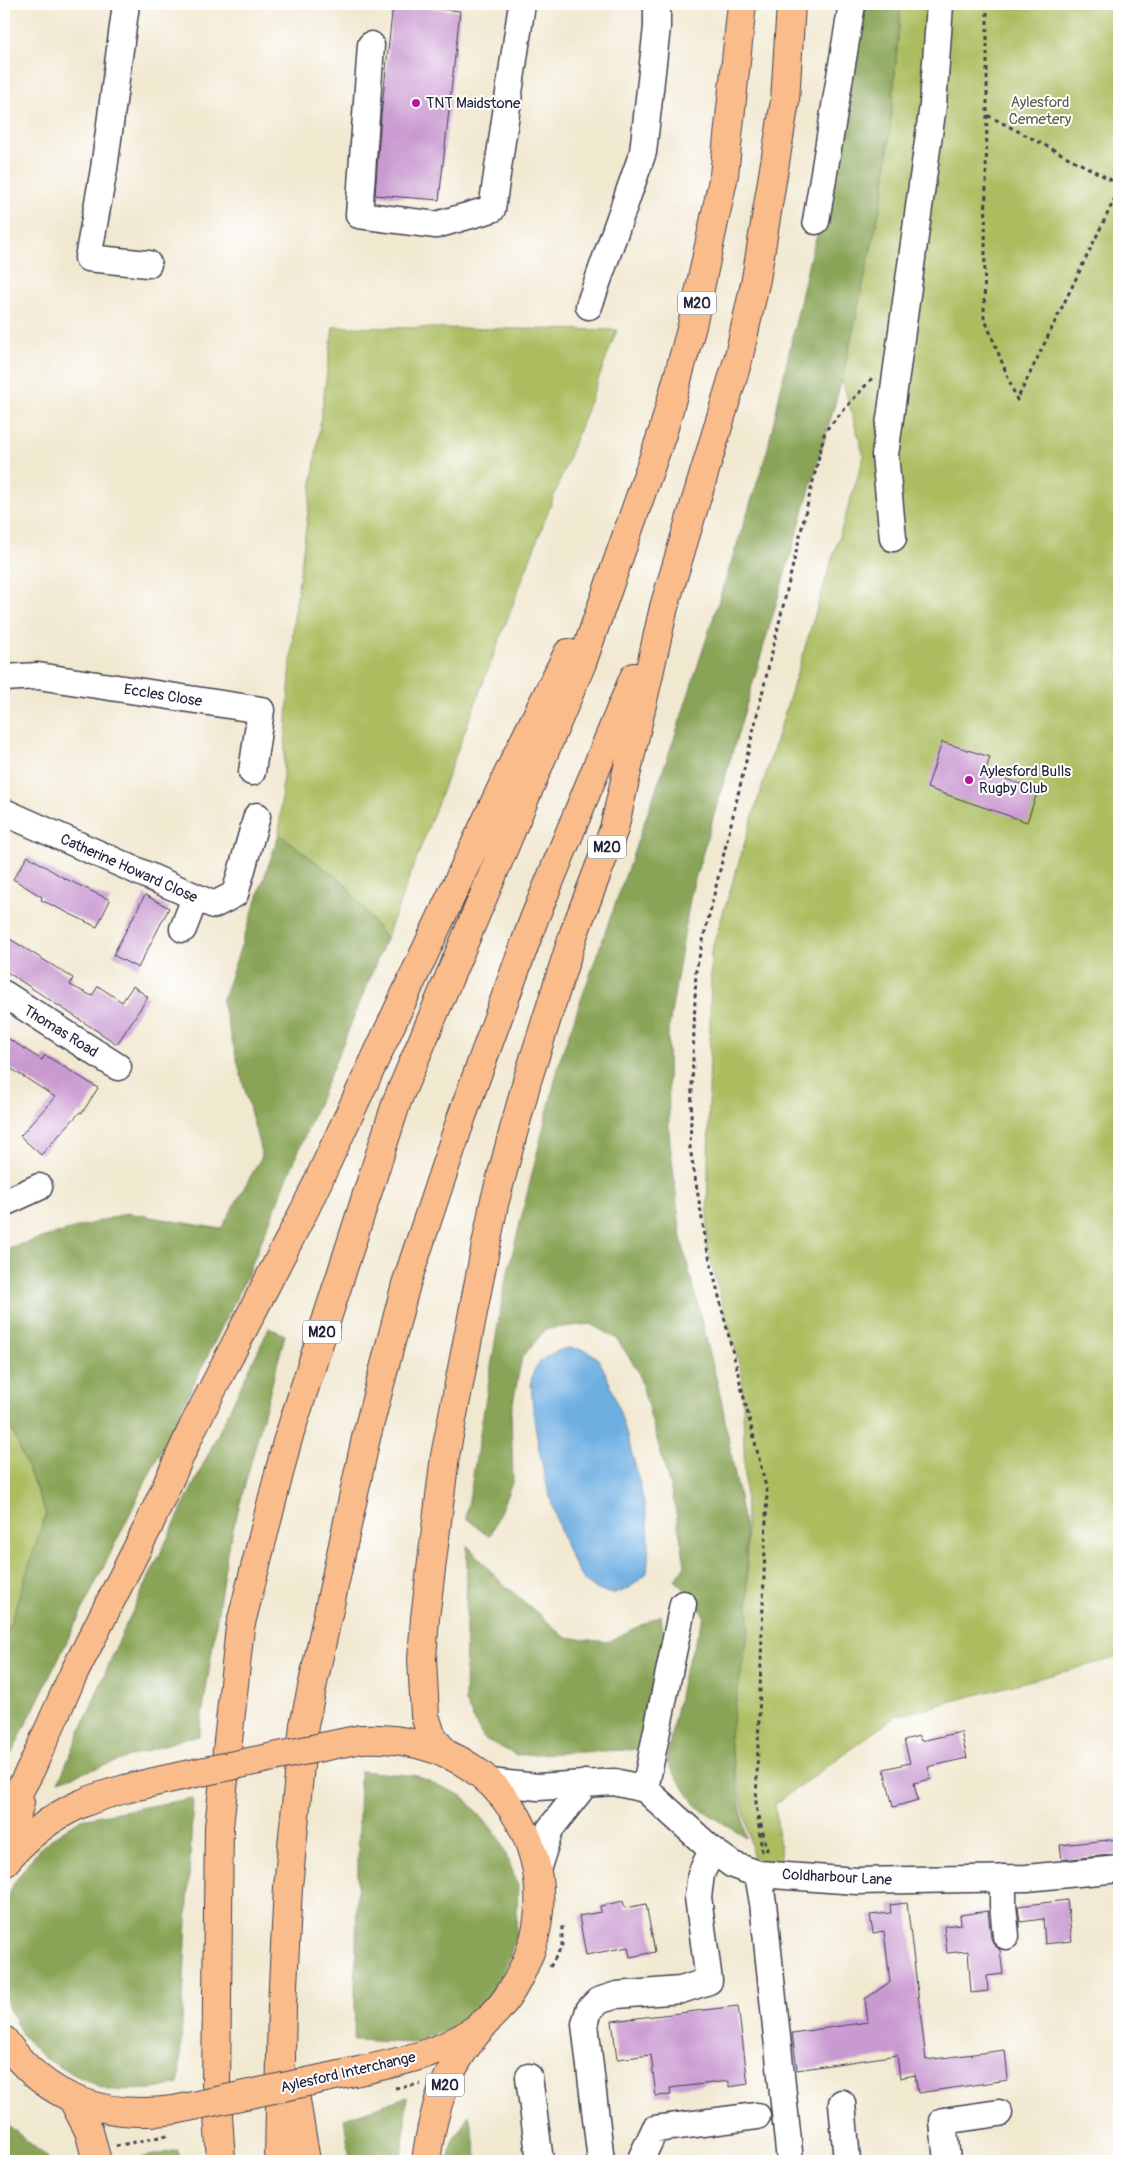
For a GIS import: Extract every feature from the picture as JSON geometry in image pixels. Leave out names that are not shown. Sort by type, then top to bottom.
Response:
[{"type":"main road","name":"M20","points":[[221,2161],[216,2084],[219,1827],[240,1627],[287,1442],[397,1101],[582,663],[663,431],[692,326],[724,175],[742,4]]},
{"type":"main road","name":"M20","points":[[445,1754],[431,1734],[425,1716],[422,1659],[445,1456],[494,1204],[530,1072],[574,933],[614,829],[664,606],[738,360],[756,280],[785,101],[791,4]]},
{"type":"main road","name":"M20","points":[[4,1819],[31,1769],[73,1675],[148,1528],[193,1427],[306,1207],[516,757],[622,546]]},
{"type":"main road","name":"M20","points":[[279,2161],[282,2022],[288,1887],[304,1724],[366,1438],[406,1284],[462,1116],[534,919],[664,606]]},
{"type":"main road","name":"Aylesford Interchange","points":[[4,1863],[20,1844],[43,1825],[66,1810],[91,1798],[121,1789],[360,1739],[385,1738],[410,1741],[445,1754],[471,1768],[490,1782],[520,1823],[538,1867],[540,1899],[538,1929],[530,1955],[512,1992],[488,2020],[467,2034],[426,2054],[174,2122],[150,2113],[125,2113],[100,2109],[73,2100],[32,2072],[4,2040]]},
{"type":"main road","name":"M20","points":[[4,1851],[31,1769]]},
{"type":"main road","name":"M20","points":[[426,2161],[438,2103],[448,2077],[458,2056],[488,2020]]},
{"type":"main road","name":"M20","points":[[282,2022],[306,2161]]},
{"type":"main road","points":[[4,2070],[32,2072]]},
{"type":"main road","points":[[73,2100],[103,2154]]},
{"type":"street","points":[[126,4],[104,169],[88,258],[148,264]]},
{"type":"street","points":[[371,45],[359,215],[436,225],[492,209],[522,4]]},
{"type":"street","points":[[589,306],[643,152],[657,27],[657,4]]},
{"type":"street","points":[[816,221],[852,4]]},
{"type":"street","points":[[893,538],[885,455],[933,105],[940,4]]},
{"type":"street","name":"Eccles Close","points":[[4,678],[38,676],[260,710],[252,772]]},
{"type":"street","name":"Catherine Howard Close","points":[[4,812],[214,905],[235,894],[257,816]]},
{"type":"street","points":[[183,929],[195,898]]},
{"type":"street","name":"Thomas Road","points":[[4,994],[118,1067]]},
{"type":"street","points":[[4,1203],[39,1187]]},
{"type":"street","points":[[490,1782],[538,1787],[614,1782],[646,1789],[683,1604]]},
{"type":"street","points":[[538,1867],[550,1829],[586,1783]]},
{"type":"street","name":"Coldharbour Lane","points":[[646,1789],[712,1850],[733,1864],[764,1873],[857,1881],[1027,1878],[1119,1869]]},
{"type":"street","points":[[601,2161],[585,2024],[589,2010],[598,2002],[617,1995],[681,1990],[708,1981],[698,1897],[701,1874],[712,1850]]},
{"type":"street","points":[[764,1873],[763,1902],[790,2161]]},
{"type":"street","points":[[1003,1878],[1006,1936]]},
{"type":"street","points":[[529,2076],[540,2161]]},
{"type":"street","points":[[842,2103],[847,2161]]},
{"type":"street","points":[[947,2161],[943,2121],[999,2113]]},
{"type":"street","points":[[640,2161],[655,2128],[757,2116]]},
{"type":"path","points":[[987,4],[984,317],[1017,400],[1119,190]]},
{"type":"path","points":[[987,115],[1119,184]]},
{"type":"path","points":[[764,1873],[756,1803],[767,1491],[708,1248],[690,1148],[696,970],[826,431],[888,360],[898,354]]},
{"type":"path","points":[[103,2154],[174,2122]]},
{"type":"green space","points":[[862,4],[901,4],[885,185],[842,380],[691,893],[668,1033],[669,1133],[681,1238],[721,1398],[745,1530],[749,1629],[729,1739],[746,1838],[695,1805],[666,1761],[683,1676],[704,1616],[693,1598],[675,1580],[685,1565],[674,1501],[638,1371],[617,1339],[590,1324],[546,1329],[522,1357],[511,1413],[513,1480],[490,1537],[466,1518],[504,1288],[561,1056],[674,739],[767,452],[810,257],[835,182]]},
{"type":"green space","name":"Aylesford Cemetery","points":[[901,4],[1119,4],[1119,1657],[896,1716],[775,1804],[782,1867],[755,1865],[729,1739],[749,1629],[742,1375],[707,1248],[711,952],[864,456],[842,380],[885,185]]},
{"type":"green space","points":[[333,327],[617,330],[386,939],[345,884],[279,834],[294,617]]},
{"type":"green space","points":[[279,834],[345,884],[386,939],[247,1276],[4,1769],[4,1643],[46,1513],[4,1410],[4,1249],[128,1213],[221,1229],[262,1156],[222,1002]]},
{"type":"green space","points":[[269,1328],[285,1335],[227,1552],[199,1736],[185,1738],[59,1781],[124,1629]]},
{"type":"green space","points":[[4,1410],[46,1513],[4,1643]]},
{"type":"green space","points":[[467,1545],[499,1580],[565,1637],[608,1642],[661,1615],[664,1643],[644,1749],[516,1755],[483,1738],[465,1702]]},
{"type":"green space","points":[[360,1771],[417,1776],[463,1796],[499,1837],[518,1885],[516,1935],[508,1963],[489,1997],[454,2027],[413,2043],[354,2040]]},
{"type":"green space","points":[[193,1798],[179,2084],[154,2089],[107,2090],[44,2058],[23,2036],[11,2014],[4,1995],[4,1908],[14,1883],[38,1850],[81,1819]]},
{"type":"green space","points":[[407,2097],[402,2161],[350,2161],[344,2118]]},
{"type":"green space","points":[[469,2114],[478,2161],[448,2161],[451,2146]]},
{"type":"green space","points":[[4,2123],[7,2124],[51,2161],[4,2161]]},
{"type":"green space","points":[[178,2150],[179,2161],[126,2161]]},
{"type":"water","points":[[568,1348],[590,1352],[596,1357],[603,1368],[628,1438],[646,1513],[649,1538],[647,1573],[628,1588],[617,1593],[604,1592],[591,1586],[585,1581],[575,1565],[556,1519],[542,1465],[534,1415],[531,1379],[537,1365],[541,1361],[551,1354]]},
{"type":"building","name":"TNT Maidstone","points":[[393,4],[460,11],[439,200],[375,195]]},
{"type":"building","name":"Aylesford Bulls Rugby Club","points":[[942,742],[990,757],[985,772],[1038,790],[1027,822],[927,788]]},
{"type":"building","points":[[28,856],[62,877],[110,900],[97,927],[41,900],[42,897],[13,879]]},
{"type":"building","points":[[145,895],[169,908],[138,968],[113,955]]},
{"type":"building","points":[[4,936],[73,978],[70,985],[92,996],[98,986],[122,1002],[133,986],[148,997],[117,1044],[4,970]]},
{"type":"building","points":[[4,1036],[42,1060],[45,1055],[98,1088],[82,1113],[80,1112],[41,1155],[20,1136],[55,1097],[4,1064]]},
{"type":"building","points":[[961,1732],[967,1758],[928,1767],[931,1779],[914,1783],[918,1800],[893,1807],[884,1769],[910,1763],[904,1740],[919,1736],[921,1741]]},
{"type":"building","points":[[1119,1839],[1119,1854],[1062,1860],[1060,1845]]},
{"type":"building","points":[[1067,1900],[1072,1941],[1045,1944],[1043,1919],[1020,1922],[1018,1906]]},
{"type":"building","points":[[623,1901],[625,1908],[646,1904],[655,1952],[630,1957],[628,1947],[586,1955],[579,1916],[601,1912],[600,1906]]},
{"type":"building","points":[[907,1903],[926,2060],[1005,2050],[1008,2080],[918,2093],[915,2075],[900,2078],[897,2055],[797,2070],[792,2033],[868,2022],[865,1999],[890,1982],[884,1931],[873,1933],[870,1915],[891,1913],[890,1905]]},
{"type":"building","points":[[988,1911],[991,1938],[994,1945],[1000,1950],[1003,1974],[987,1976],[988,1991],[971,1993],[968,1951],[947,1953],[944,1926],[961,1924],[960,1915]]},
{"type":"building","points":[[738,2006],[748,2084],[729,2087],[729,2081],[670,2088],[671,2095],[656,2096],[651,2055],[617,2059],[612,2021]]},
{"type":"place","name":"TNT Maidstone","points":[[416,103]]},
{"type":"place","name":"Aylesford Bulls Rugby Club","points":[[969,780]]}]
